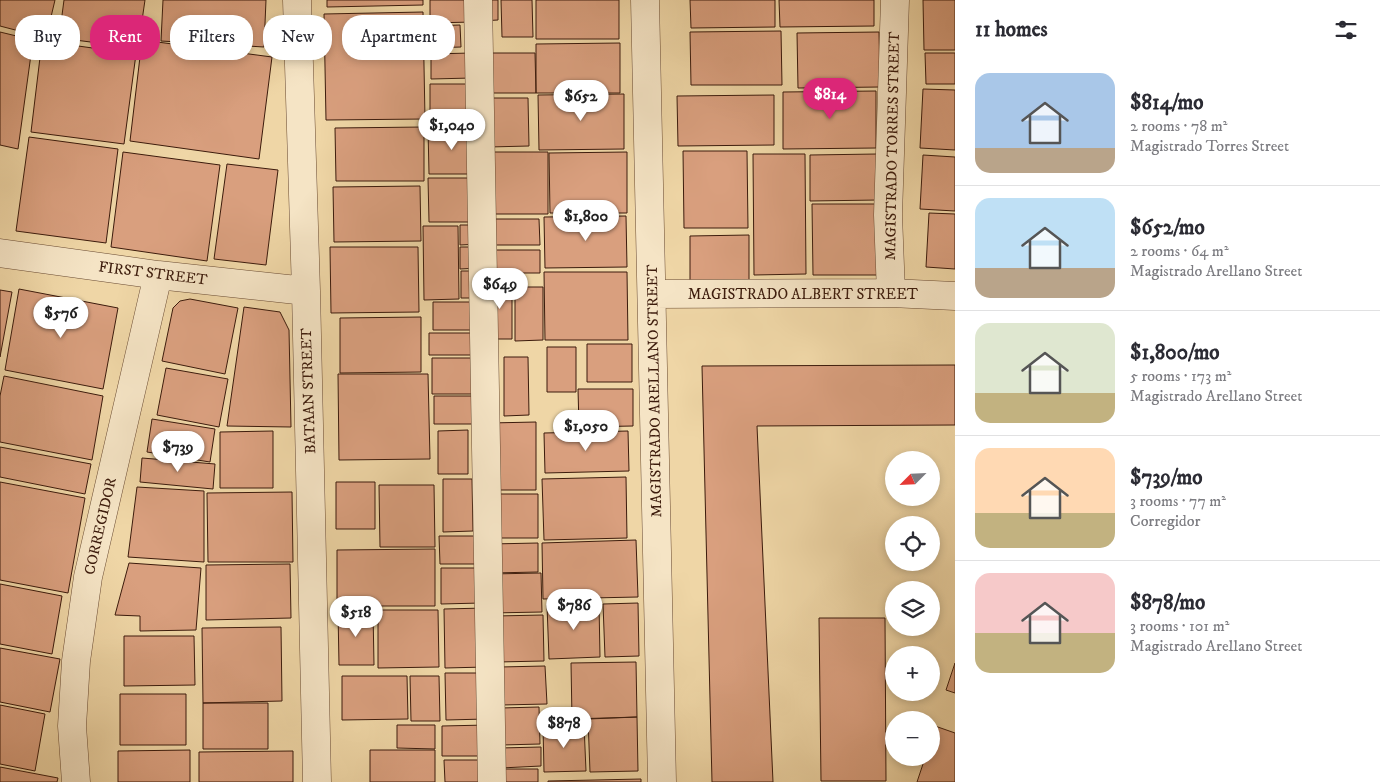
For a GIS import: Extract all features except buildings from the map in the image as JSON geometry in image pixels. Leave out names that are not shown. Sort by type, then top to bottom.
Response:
[{"type":"street","name":"BATAAN STREET","points":[[297,0],[306,291],[317,782]]},
{"type":"street","points":[[478,0],[492,782]]},
{"type":"street","name":"MAGISTRADO ARELLANO STREET","points":[[645,0],[662,782]]},
{"type":"street","name":"MAGISTRADO TORRES STREET","points":[[890,293],[888,215],[895,0]]},
{"type":"street","name":"FIRST STREET","points":[[0,253],[158,275],[306,291]]},
{"type":"street","name":"CORREGIDOR","points":[[76,782],[72,726],[76,660],[88,577],[158,275]]},
{"type":"street","name":"MAGISTRADO ALBERT STREET","points":[[652,294],[890,293],[955,296]]}]
